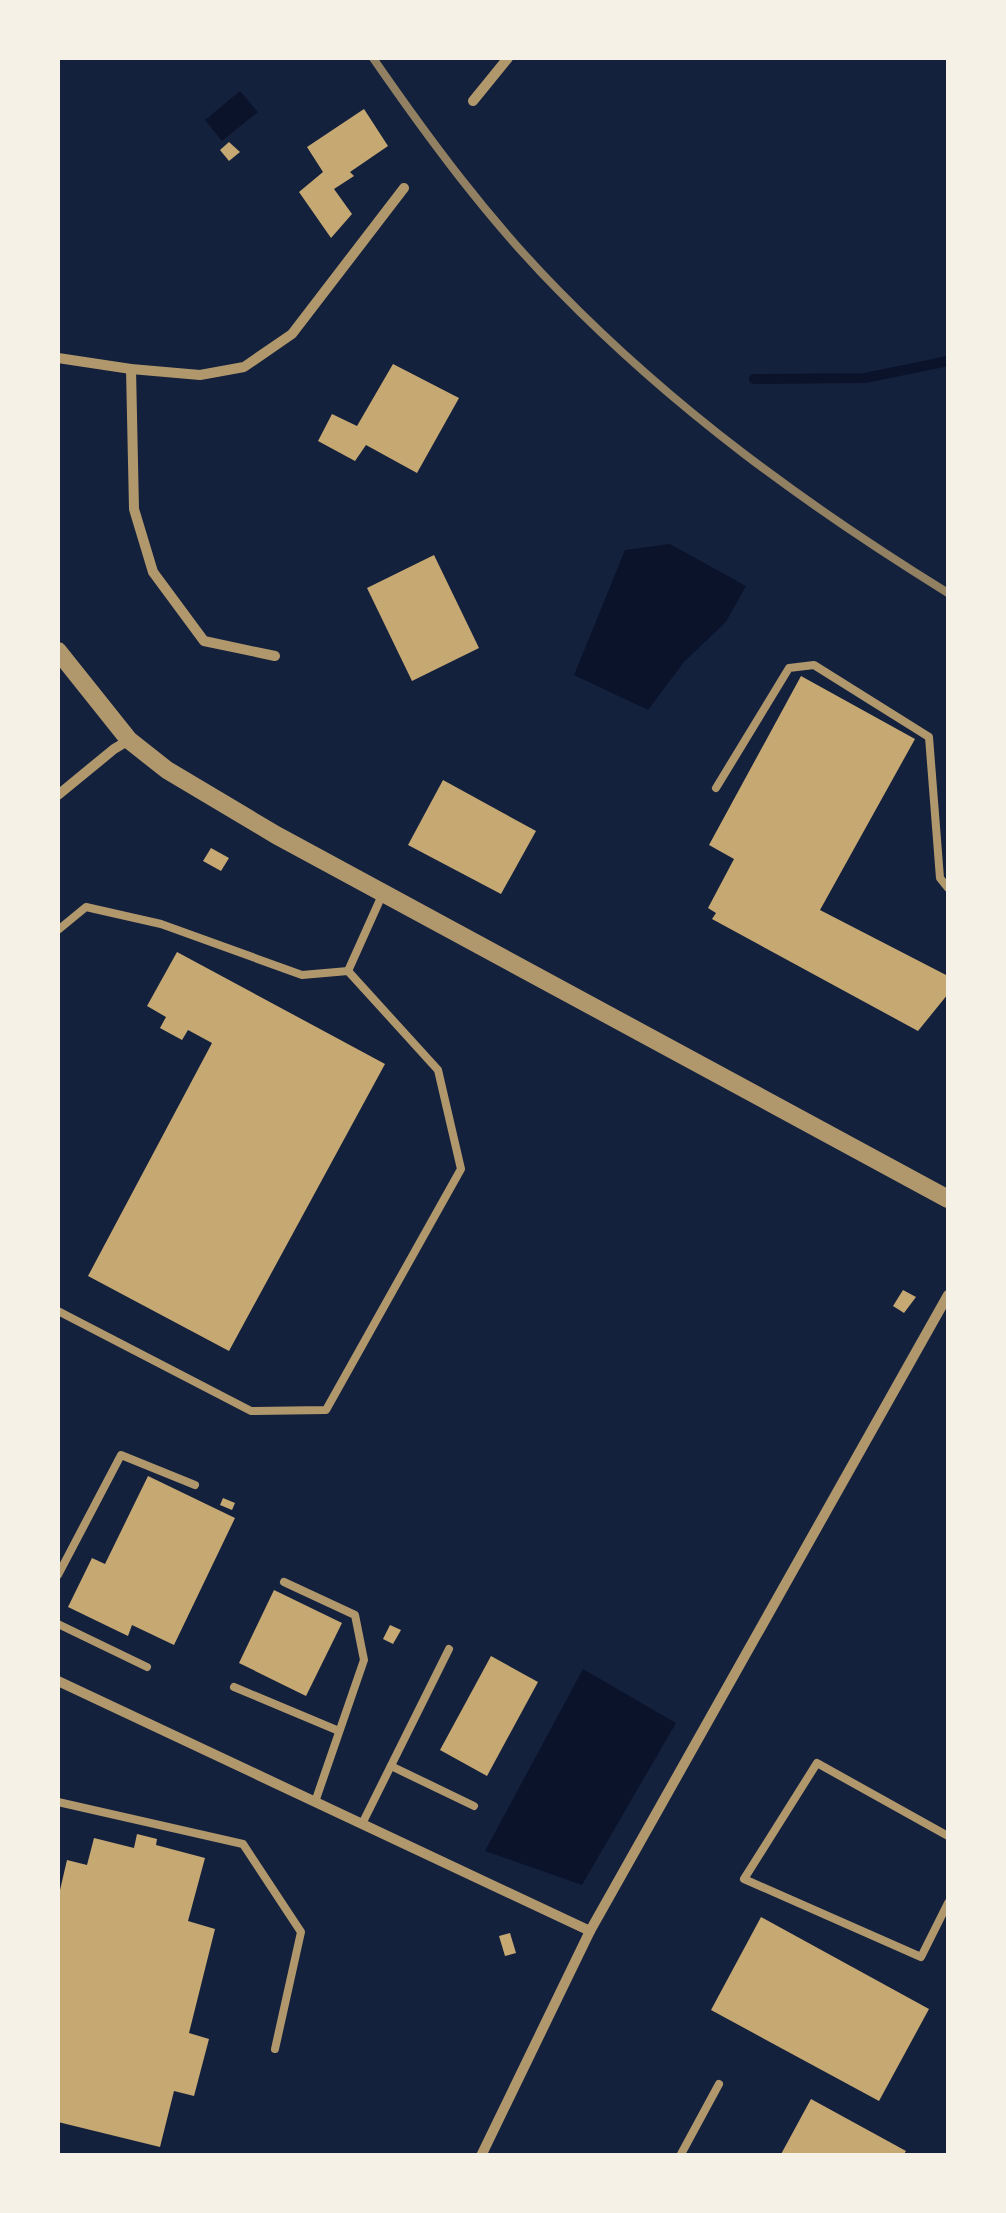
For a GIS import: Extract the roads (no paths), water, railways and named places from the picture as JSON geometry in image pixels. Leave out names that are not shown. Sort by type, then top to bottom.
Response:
[{"type":"street","points":[[473,100],[508,58]]},
{"type":"street","points":[[58,358],[200,375],[244,368],[292,334],[404,188]]},
{"type":"street","points":[[131,369],[134,510],[152,572],[204,641],[274,656]]},
{"type":"street","points":[[58,652],[128,740],[167,770],[245,817],[948,1199]]},
{"type":"street","points":[[58,794],[128,740]]},
{"type":"street","points":[[481,2156],[590,1930],[948,1295]]},
{"type":"street","points":[[58,1681],[590,1930]]},
{"type":"lane","points":[[716,788],[789,668],[814,665],[929,737],[940,878],[948,888]]},
{"type":"lane","points":[[348,971],[384,893]]},
{"type":"lane","points":[[58,930],[86,907],[161,924],[302,976],[348,971]]},
{"type":"lane","points":[[58,1311],[252,1411],[326,1410],[461,1169],[438,1070],[348,971]]},
{"type":"lane","points":[[58,1575],[121,1455],[195,1485]]},
{"type":"lane","points":[[284,1582],[355,1615],[364,1660],[315,1802]]},
{"type":"lane","points":[[58,1624],[147,1666]]},
{"type":"lane","points":[[362,1824],[449,1649]]},
{"type":"lane","points":[[234,1688],[340,1731]]},
{"type":"lane","points":[[948,1836],[816,1763],[744,1879],[921,1957],[948,1903]]},
{"type":"lane","points":[[391,1766],[474,1806]]},
{"type":"lane","points":[[58,1802],[243,1844],[302,1932],[274,2049]]},
{"type":"lane","points":[[680,2156],[719,2084]]},
{"type":"water","points":[[240,91],[258,112],[222,141],[205,120]]},
{"type":"water","points":[[670,544],[746,586],[726,622],[684,662],[648,710],[574,675],[625,550]]},
{"type":"water","points":[[583,1669],[676,1723],[582,1885],[485,1851]]},
{"type":"waterway","points":[[754,379],[865,378],[948,361]]},
{"type":"railway","points":[[373,58],[483,207],[532,263],[648,376],[793,490],[948,593]]}]
